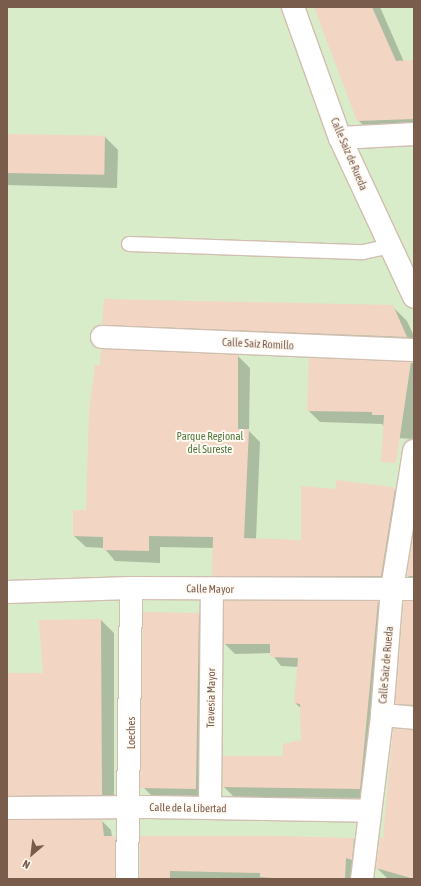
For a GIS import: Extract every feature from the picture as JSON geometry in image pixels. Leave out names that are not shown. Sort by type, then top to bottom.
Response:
[{"type":"street","name":"Calle Saiz de Rueda","points":[[293,7],[340,138],[414,297]]},
{"type":"street","points":[[340,138],[414,134]]},
{"type":"street","name":"Calle Saiz Romillo","points":[[102,337],[414,350]]},
{"type":"street","name":"Calle Saiz de Rueda","points":[[366,878],[369,811],[382,715],[392,589],[414,451]]},
{"type":"street","name":"Calle Mayor","points":[[7,592],[131,588],[414,589]]},
{"type":"street","name":"Loeches","points":[[127,879],[126,833],[130,807],[131,588]]},
{"type":"street","name":"Travesía Mayor","points":[[210,808],[212,589]]},
{"type":"street","points":[[382,715],[414,718]]},
{"type":"street","name":"Calle de la Libertad","points":[[7,808],[130,807],[369,811]]},
{"type":"lane","points":[[129,244],[363,252],[390,246]]},
{"type":"green space","name":"Parque Regional del Sureste","points":[[7,7],[414,7],[414,879],[7,879]]},
{"type":"building","points":[[314,7],[372,7],[396,61],[414,60],[414,119],[357,121]]},
{"type":"building","points":[[7,134],[105,136],[104,175],[7,173]]},
{"type":"building","points":[[104,299],[393,305],[407,337],[102,325]]},
{"type":"building","points":[[101,349],[238,355],[238,429],[249,429],[244,538],[301,540],[301,486],[336,489],[336,480],[392,487],[395,489],[381,576],[212,576],[213,537],[149,536],[149,551],[103,550],[103,537],[73,536],[73,510],[86,510],[89,412],[95,365],[100,365]]},
{"type":"building","points":[[309,358],[411,362],[396,463],[381,462],[384,415],[372,415],[372,412],[307,411]]},
{"type":"building","points":[[414,530],[414,576],[407,576]]},
{"type":"building","points":[[224,601],[378,601],[360,789],[223,787],[223,756],[283,756],[283,744],[301,740],[300,704],[294,703],[298,658],[270,657],[270,644],[224,644]]},
{"type":"building","points":[[404,601],[414,601],[414,705],[395,704]]},
{"type":"building","points":[[143,612],[199,613],[196,789],[140,788]]},
{"type":"building","points":[[101,619],[102,795],[7,796],[7,673],[43,673],[39,620]]},
{"type":"building","points":[[393,729],[414,730],[414,879],[376,868],[380,838],[383,838]]},
{"type":"building","points":[[7,820],[102,820],[104,836],[115,836],[115,879],[7,879]]},
{"type":"building","points":[[140,836],[276,836],[354,838],[352,860],[346,858],[345,879],[285,879],[260,877],[260,873],[170,871],[170,879],[140,879]]}]
